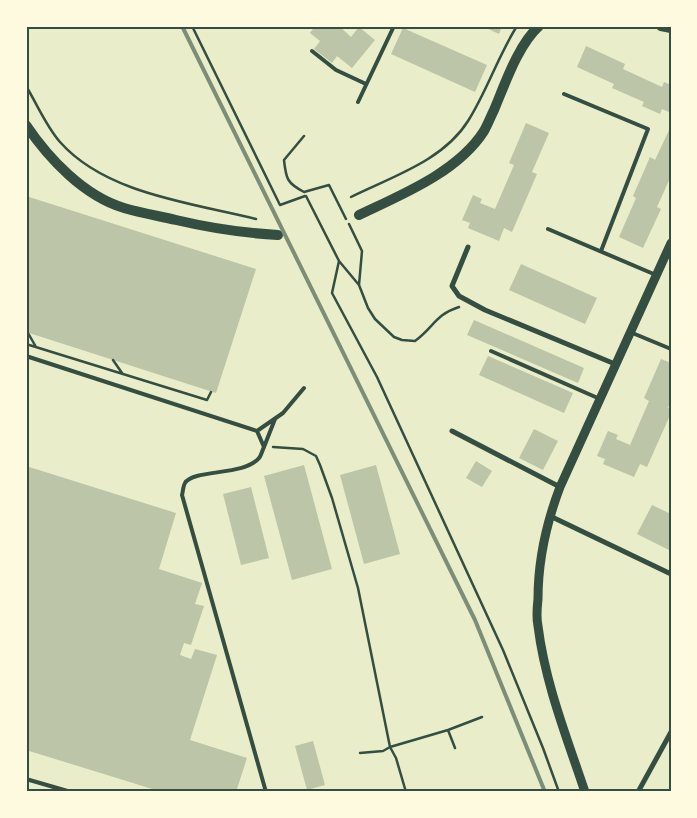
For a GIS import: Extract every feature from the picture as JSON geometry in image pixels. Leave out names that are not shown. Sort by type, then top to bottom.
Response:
[{"type":"main road","points":[[359,215],[418,187],[468,151],[485,130],[523,47],[532,32],[539,26]]},
{"type":"main road","points":[[661,26],[671,28]]},
{"type":"main road","points":[[26,125],[52,160],[75,180],[100,198],[122,208],[207,227],[278,235]]},
{"type":"street","points":[[585,792],[543,663],[537,624],[538,577],[549,515],[560,487],[671,243]]},
{"type":"street","points":[[468,247],[452,286],[459,296],[485,310],[615,364]]},
{"type":"street","points":[[452,431],[560,487]]},
{"type":"street","points":[[549,515],[671,574]]},
{"type":"street","points":[[638,792],[671,732]]},
{"type":"lane","points":[[358,102],[394,26]]},
{"type":"lane","points":[[312,51],[336,70],[366,84]]},
{"type":"lane","points":[[564,94],[648,129],[600,251]]},
{"type":"lane","points":[[548,229],[656,275]]},
{"type":"lane","points":[[630,332],[671,349]]},
{"type":"lane","points":[[491,351],[600,399]]},
{"type":"lane","points":[[26,356],[257,431],[264,447]]},
{"type":"lane","points":[[257,431],[283,413],[304,388]]},
{"type":"lane","points":[[266,792],[182,495],[185,483],[192,477],[229,471],[248,465],[258,459],[276,418]]},
{"type":"lane","points":[[26,779],[71,792]]},
{"type":"path","points":[[192,26],[280,204],[329,185],[334,193]]},
{"type":"path","points":[[351,197],[429,159],[448,144],[468,122],[504,47],[518,26]]},
{"type":"path","points":[[26,86],[59,141],[96,172],[155,194],[259,220]]},
{"type":"path","points":[[304,136],[284,160],[285,174],[291,185],[305,194],[339,261],[359,285],[368,308],[375,319],[394,337],[402,340],[416,341],[426,333],[436,319],[450,309],[462,306]]},
{"type":"path","points":[[359,285],[362,251]]},
{"type":"path","points":[[339,261],[332,293],[377,377],[503,650],[559,792]]},
{"type":"path","points":[[28,332],[36,347]]},
{"type":"path","points":[[26,344],[207,400],[211,392]]},
{"type":"path","points":[[113,360],[122,374]]},
{"type":"path","points":[[264,447],[303,449],[316,456],[320,464],[332,498],[358,588],[390,747],[396,758],[406,792]]},
{"type":"path","points":[[360,753],[383,751],[390,747],[448,730],[482,717]]},
{"type":"path","points":[[448,730],[455,748]]},
{"type":"building","points":[[315,26],[339,26],[351,37],[359,27],[375,40],[352,68],[337,56],[332,63],[314,49],[320,41],[310,33]]},
{"type":"building","points":[[482,26],[502,26],[499,34]]},
{"type":"building","points":[[403,28],[487,65],[475,92],[391,54]]},
{"type":"building","points":[[586,46],[625,64],[623,69],[662,87],[664,82],[671,85],[671,113],[662,109],[660,114],[642,106],[644,102],[612,88],[614,84],[577,67]]},
{"type":"building","points":[[526,123],[549,133],[532,172],[537,174],[512,232],[504,228],[499,241],[468,228],[470,223],[462,220],[473,195],[482,199],[480,203],[495,209],[514,165],[509,163]]},
{"type":"building","points":[[671,126],[671,176],[657,207],[661,209],[643,248],[619,237],[636,198],[633,196],[650,157],[655,160]]},
{"type":"building","points":[[26,196],[256,269],[216,393],[26,332]]},
{"type":"building","points":[[521,264],[597,298],[585,324],[509,290]]},
{"type":"building","points":[[474,320],[584,368],[578,383],[467,335]]},
{"type":"building","points":[[488,356],[573,393],[564,413],[479,375]]},
{"type":"building","points":[[661,359],[671,363],[671,401],[668,408],[671,409],[671,413],[647,467],[640,464],[634,477],[603,464],[605,459],[597,456],[608,431],[618,435],[616,439],[630,445],[649,401],[644,398]]},
{"type":"building","points":[[534,429],[558,441],[543,470],[519,458]]},
{"type":"building","points":[[476,461],[492,471],[482,487],[466,478]]},
{"type":"building","points":[[304,465],[332,569],[292,580],[264,476]]},
{"type":"building","points":[[376,465],[400,554],[364,564],[340,475]]},
{"type":"building","points":[[26,466],[176,513],[159,569],[202,583],[195,604],[204,606],[191,645],[184,643],[180,655],[191,659],[195,649],[217,655],[190,740],[247,758],[236,792],[162,792],[26,750]]},
{"type":"building","points":[[251,487],[269,558],[241,565],[223,494]]},
{"type":"building","points":[[652,505],[671,514],[671,551],[637,534]]},
{"type":"building","points":[[313,741],[325,785],[307,790],[295,746]]},
{"type":"railway","points":[[182,26],[475,620],[545,792]]}]
